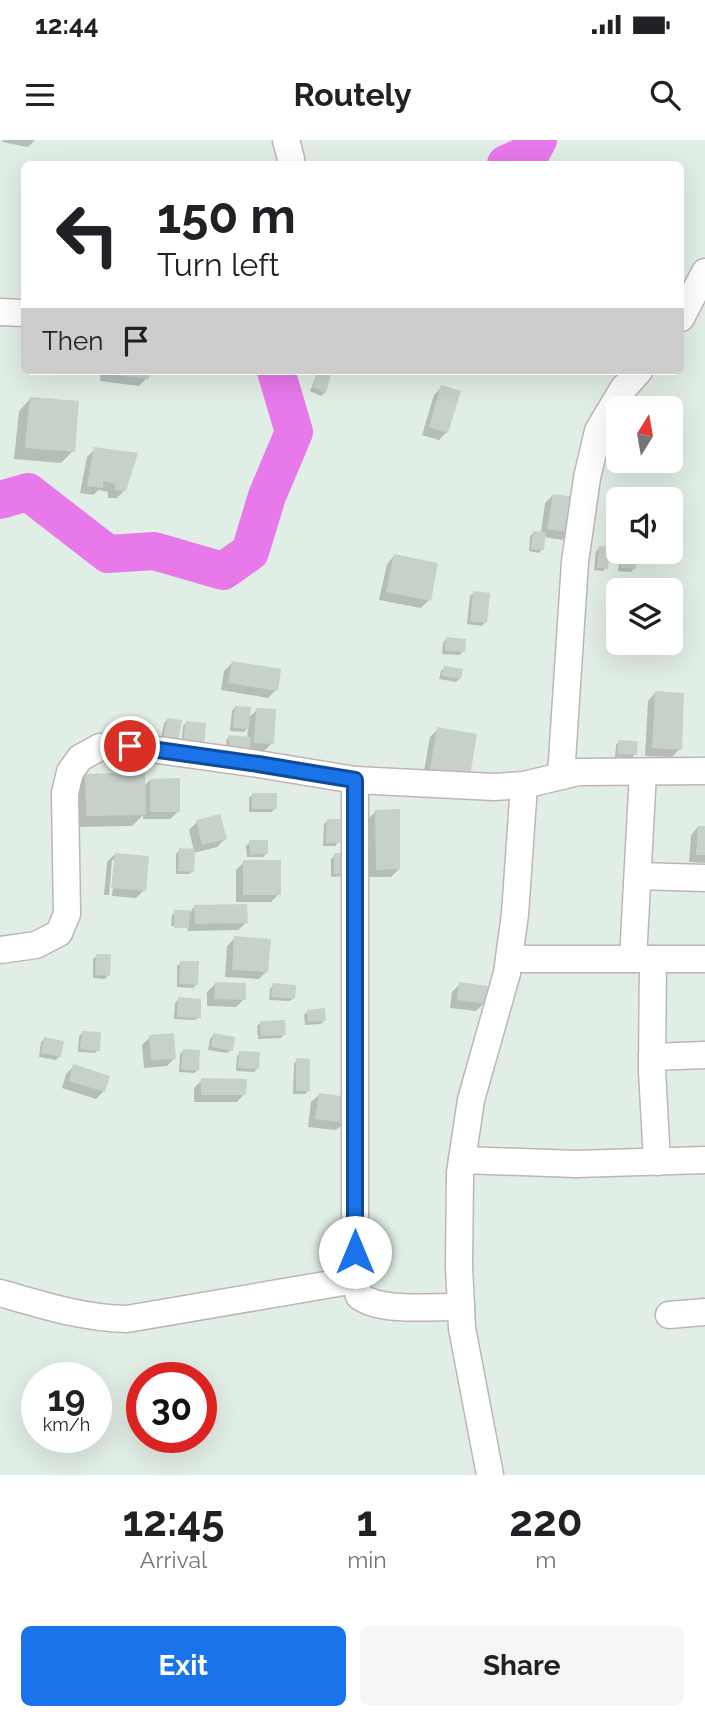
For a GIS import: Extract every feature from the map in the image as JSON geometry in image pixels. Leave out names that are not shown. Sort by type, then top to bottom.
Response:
[{"type":"street","points":[[286,140],[291,161]]},
{"type":"street","points":[[684,312],[705,272]]},
{"type":"street","points":[[0,312],[21,313]]},
{"type":"street","points":[[561,776],[575,562],[587,478],[598,431],[623,389],[635,375]]},
{"type":"street","points":[[0,950],[36,945],[59,933],[67,914],[65,793],[70,772],[80,758],[100,747],[130,746],[355,780],[494,787],[524,785],[578,772],[705,771]]},
{"type":"street","points":[[643,772],[638,876],[657,1162]]},
{"type":"street","points":[[355,780],[355,1280],[359,1296],[368,1303],[461,1307]]},
{"type":"street","points":[[490,1475],[461,1307],[459,1266],[462,1160],[471,1100],[507,973],[524,785]]},
{"type":"street","points":[[638,876],[705,878]]},
{"type":"street","points":[[509,960],[705,959]]},
{"type":"street","points":[[652,1057],[705,1055]]},
{"type":"street","points":[[462,1160],[576,1164],[705,1160]]},
{"type":"street","points":[[0,1293],[97,1318],[127,1319],[355,1280]]},
{"type":"street","points":[[669,1315],[705,1312]]},
{"type":"building","points":[[115,375],[150,375],[149,379]]},
{"type":"building","points":[[317,375],[331,375],[326,393],[312,387]]},
{"type":"building","points":[[441,385],[461,391],[448,433],[429,427]]},
{"type":"building","points":[[30,397],[79,401],[75,452],[25,448]]},
{"type":"building","points":[[94,447],[138,453],[126,491],[115,490],[115,484],[103,481],[103,488],[87,486]]},
{"type":"building","points":[[553,494],[576,497],[571,533],[547,529]]},
{"type":"building","points":[[533,531],[546,532],[544,550],[531,549]]},
{"type":"building","points":[[599,546],[606,547],[608,569],[597,568]]},
{"type":"building","points":[[394,554],[438,563],[431,601],[386,592]]},
{"type":"building","points":[[621,564],[636,564],[636,569],[621,568]]},
{"type":"building","points":[[473,591],[490,593],[487,623],[470,621]]},
{"type":"building","points":[[446,637],[466,639],[465,652],[445,651]]},
{"type":"building","points":[[232,661],[281,669],[278,691],[228,683]]},
{"type":"building","points":[[444,666],[463,669],[461,679],[442,676]]},
{"type":"building","points":[[655,691],[684,693],[682,750],[652,748]]},
{"type":"building","points":[[235,706],[251,707],[249,729],[233,728]]},
{"type":"building","points":[[256,708],[276,709],[274,744],[254,743]]},
{"type":"building","points":[[167,718],[182,720],[178,743],[163,741]]},
{"type":"building","points":[[186,721],[206,723],[204,747],[183,745]]},
{"type":"building","points":[[437,727],[477,734],[470,776],[430,769]]},
{"type":"building","points":[[228,735],[251,737],[250,749],[230,747]]},
{"type":"building","points":[[618,740],[638,741],[637,755],[618,754]]},
{"type":"building","points":[[145,772],[146,815],[86,816],[85,774]]},
{"type":"building","points":[[180,778],[180,812],[150,812],[150,779]]},
{"type":"building","points":[[252,793],[277,793],[277,809],[252,809]]},
{"type":"building","points":[[400,809],[400,869],[376,870],[375,810]]},
{"type":"building","points":[[220,814],[227,839],[202,845],[196,820]]},
{"type":"building","points":[[327,819],[340,819],[340,843],[326,843]]},
{"type":"building","points":[[698,826],[705,826],[705,855],[696,855]]},
{"type":"building","points":[[249,840],[268,840],[268,854],[250,855]]},
{"type":"building","points":[[179,848],[195,849],[194,872],[178,871]]},
{"type":"building","points":[[115,853],[149,856],[146,891],[111,888]]},
{"type":"building","points":[[334,853],[349,853],[349,873],[334,874]]},
{"type":"building","points":[[243,860],[281,860],[281,895],[243,895]]},
{"type":"building","points":[[247,904],[248,923],[195,924],[194,905]]},
{"type":"building","points":[[174,910],[190,910],[189,928],[174,928]]},
{"type":"building","points":[[234,936],[271,939],[268,972],[232,970]]},
{"type":"building","points":[[96,954],[111,954],[110,976],[95,975]]},
{"type":"building","points":[[180,961],[199,961],[198,985],[179,984]]},
{"type":"building","points":[[215,982],[246,983],[246,1000],[214,999]]},
{"type":"building","points":[[459,982],[488,986],[486,1004],[457,1000]]},
{"type":"building","points":[[273,983],[296,985],[295,999],[271,997]]},
{"type":"building","points":[[178,997],[201,999],[201,1018],[177,1017]]},
{"type":"building","points":[[325,1008],[326,1021],[308,1022],[307,1010]]},
{"type":"building","points":[[285,1020],[286,1035],[261,1036],[260,1021]]},
{"type":"building","points":[[82,1031],[101,1032],[100,1051],[80,1049]]},
{"type":"building","points":[[174,1033],[176,1059],[151,1060],[149,1035]]},
{"type":"building","points":[[213,1033],[235,1037],[233,1051],[211,1047]]},
{"type":"building","points":[[44,1037],[64,1041],[61,1057],[41,1053]]},
{"type":"building","points":[[183,1049],[200,1050],[199,1071],[181,1069]]},
{"type":"building","points":[[239,1051],[260,1052],[259,1069],[238,1068]]},
{"type":"building","points":[[296,1058],[310,1059],[310,1091],[296,1091]]},
{"type":"building","points":[[73,1064],[110,1076],[105,1092],[69,1081]]},
{"type":"building","points":[[201,1078],[247,1079],[246,1095],[201,1095]]},
{"type":"building","points":[[319,1093],[348,1097],[345,1123],[315,1119]]},
{"type":"waterway","points":[[513,161],[531,153],[538,140]]},
{"type":"waterway","points":[[0,500],[28,492],[108,554],[154,551],[223,571],[250,552],[267,496],[294,432],[277,375]]},
{"type":"route","points":[[130,746],[355,780],[355,1252]]}]
